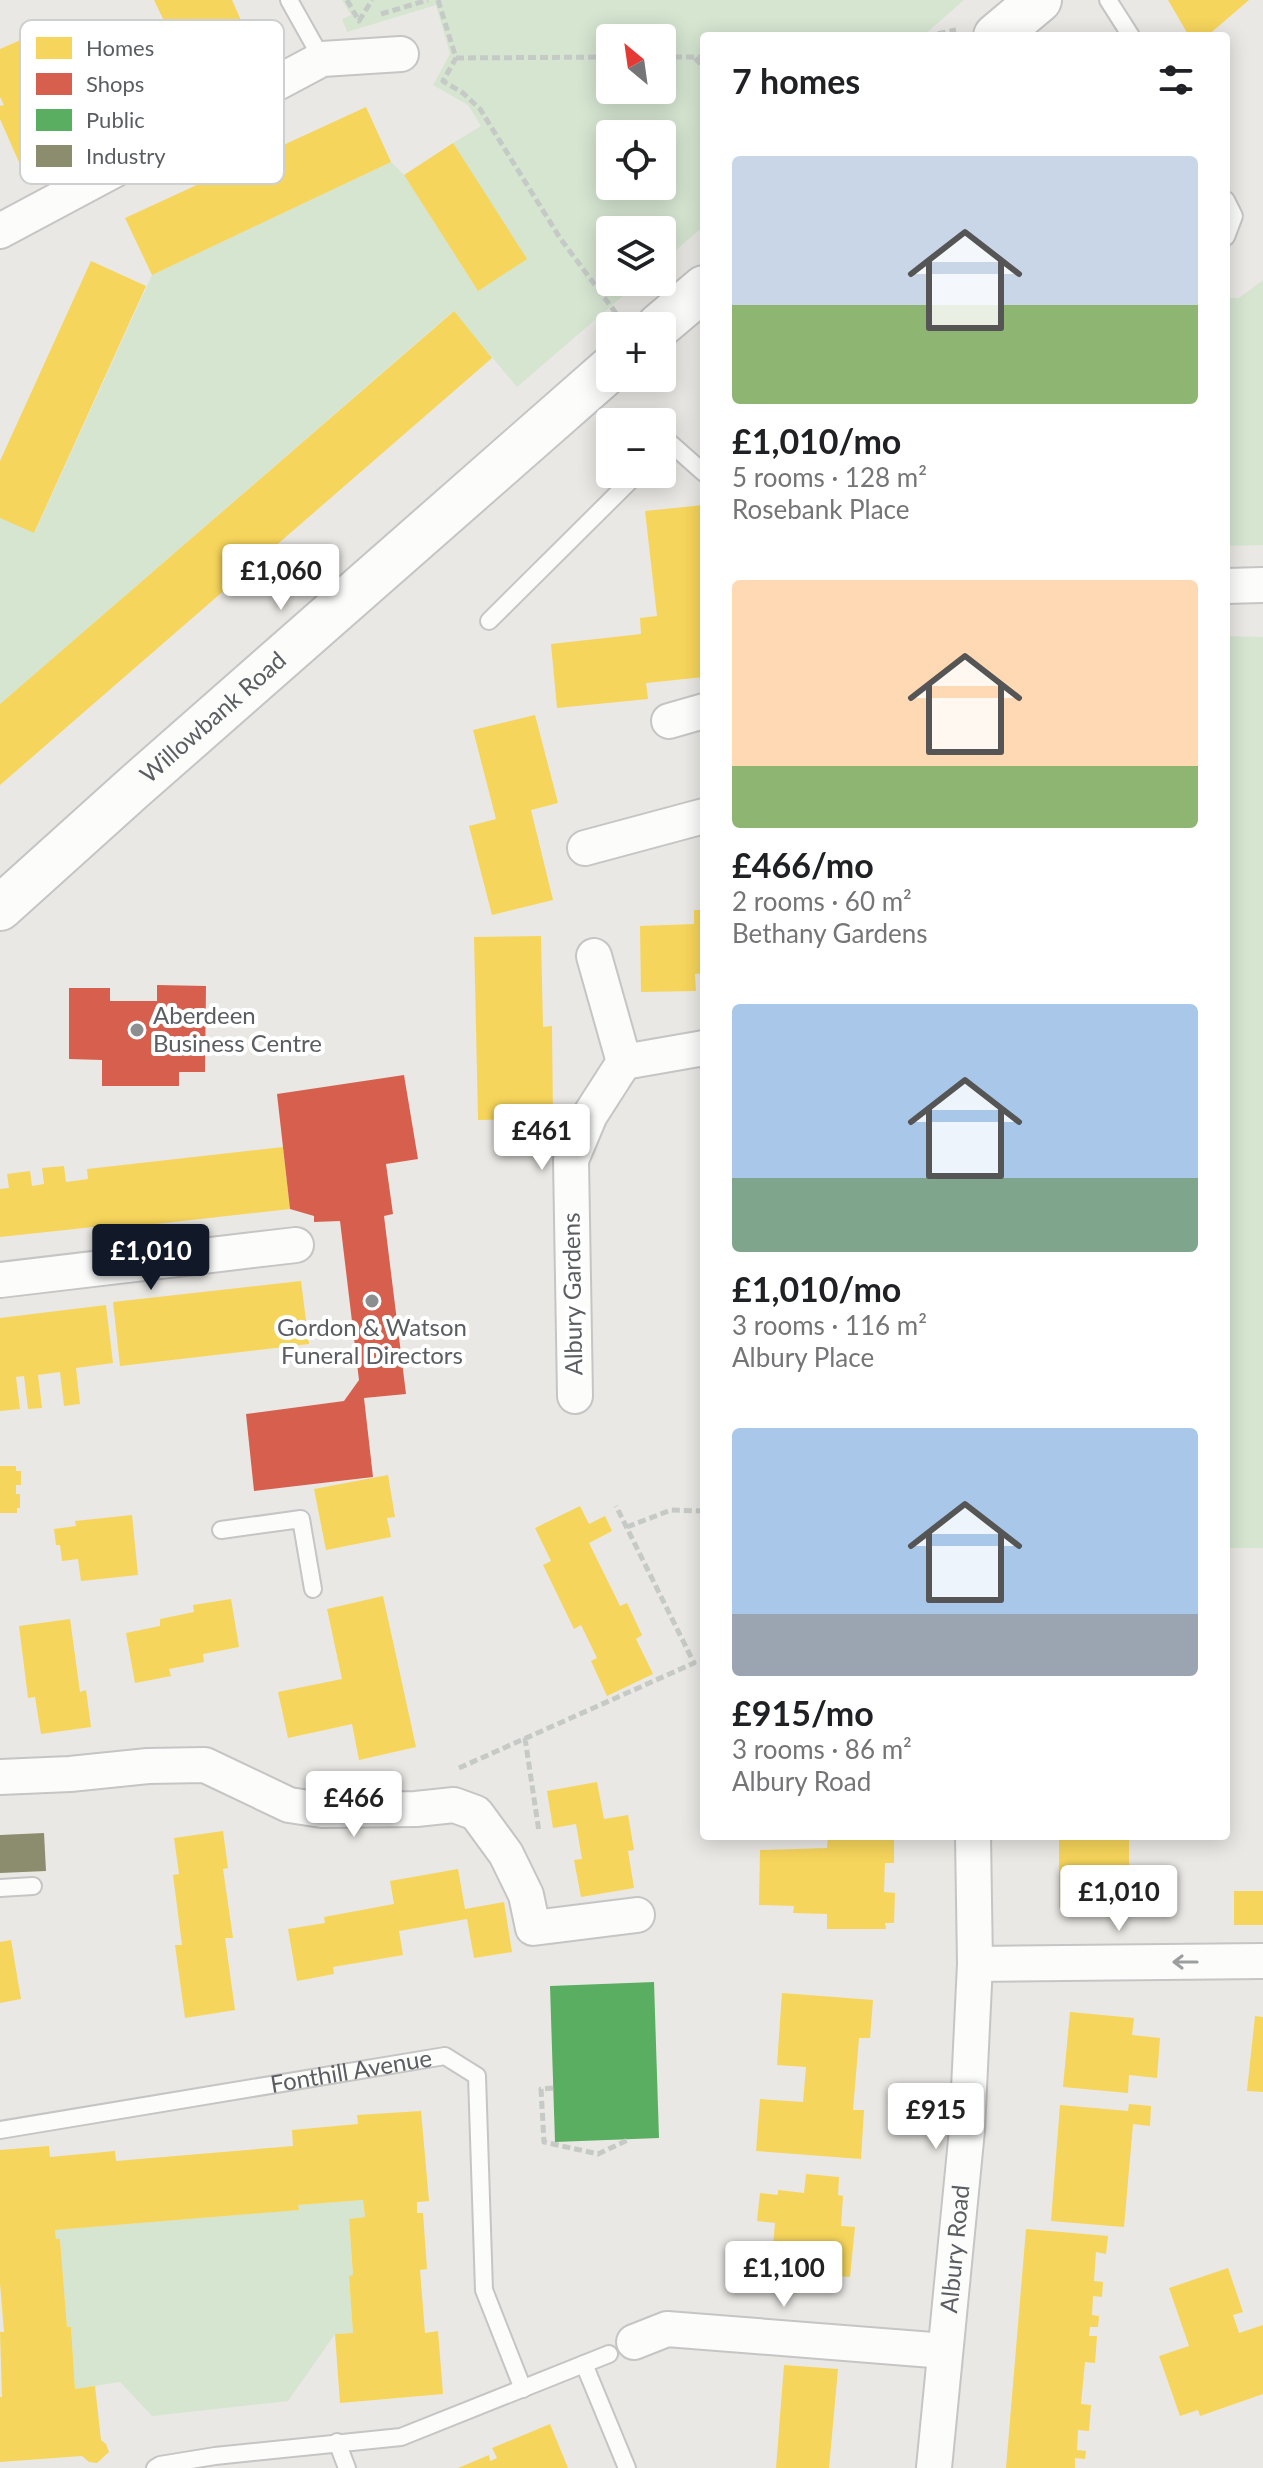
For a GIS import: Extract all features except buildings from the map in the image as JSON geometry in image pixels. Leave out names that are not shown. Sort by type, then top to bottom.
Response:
[{"type":"street","points":[[1001,32],[1039,0]]},
{"type":"street","points":[[284,79],[322,59],[401,54]]},
{"type":"street","points":[[0,231],[88,184]]},
{"type":"street","points":[[676,312],[700,291]]},
{"type":"street","name":"Willowbank Road","points":[[0,908],[596,381]]},
{"type":"street","points":[[1230,586],[1263,585]]},
{"type":"street","points":[[669,721],[700,712]]},
{"type":"street","points":[[585,848],[700,817]]},
{"type":"street","points":[[594,956],[624,1062],[700,1049]]},
{"type":"street","name":"Albury Gardens","points":[[575,1396],[571,1160],[590,1115],[624,1062]]},
{"type":"street","points":[[0,1280],[296,1245]]},
{"type":"street","points":[[0,1777],[205,1765],[289,1805],[322,1810],[454,1805],[476,1813],[506,1854],[526,1895],[533,1928],[637,1915]]},
{"type":"street","name":"Albury Road","points":[[934,2468],[967,2130],[975,1964],[973,1840]]},
{"type":"street","points":[[975,1964],[1263,1961]]},
{"type":"street","points":[[622,2348],[667,2329],[945,2351]]},
{"type":"lane","points":[[289,0],[322,59]]},
{"type":"lane","points":[[1108,0],[1128,32]]},
{"type":"lane","points":[[1230,208],[1234,216],[1230,226]]},
{"type":"lane","points":[[676,448],[700,469]]},
{"type":"lane","points":[[489,621],[623,488]]},
{"type":"lane","points":[[221,1530],[301,1519],[313,1589]]},
{"type":"lane","points":[[0,1888],[33,1886]]},
{"type":"lane","name":"Fonthill Avenue","points":[[0,2130],[445,2056],[477,2076],[484,2290],[523,2389]]},
{"type":"lane","points":[[155,2468],[215,2456],[401,2437],[622,2348]]},
{"type":"lane","points":[[584,2364],[627,2468]]},
{"type":"lane","points":[[337,2442],[347,2468]]},
{"type":"path","points":[[347,0],[358,21]]},
{"type":"path","points":[[358,21],[372,0]]},
{"type":"path","points":[[358,21],[428,0]]},
{"type":"path","points":[[438,0],[456,58],[443,81],[463,93],[480,109],[560,238],[610,307]]},
{"type":"path","points":[[456,58],[596,57]]},
{"type":"path","points":[[676,57],[700,57]]},
{"type":"path","points":[[694,57],[700,64]]},
{"type":"path","points":[[435,1807],[438,1777],[694,1663],[616,1506]]},
{"type":"path","points":[[627,1527],[671,1510],[700,1511]]},
{"type":"path","points":[[553,2088],[541,2089],[544,2142],[598,2154],[630,2139]]},
{"type":"green space","points":[[342,0],[964,0],[928,32],[700,32],[700,229],[676,250],[676,216],[596,216],[596,296],[623,296],[604,312],[596,312],[596,319],[517,387],[453,311],[0,704],[0,518],[35,532],[152,275],[391,162],[404,175],[478,291],[453,143],[481,126],[468,105],[433,85],[450,54],[436,5],[347,32],[342,19],[351,15]]},
{"type":"green space","points":[[1263,280],[1263,545],[1230,546],[1230,298],[1239,298]]},
{"type":"green space","points":[[1230,636],[1263,637],[1263,1548],[1230,1548]]},
{"type":"green space","points":[[363,2200],[365,2217],[349,2219],[353,2333],[335,2334],[288,2401],[152,2416],[120,2382],[75,2389],[60,2239],[56,2239],[55,2230],[298,2210],[298,2205]]},
{"type":"place","name":"Aberdeen Business Centre","points":[[137,1030]]},
{"type":"place","name":"Gordon & Watson Funeral Directors","points":[[372,1301]]}]
